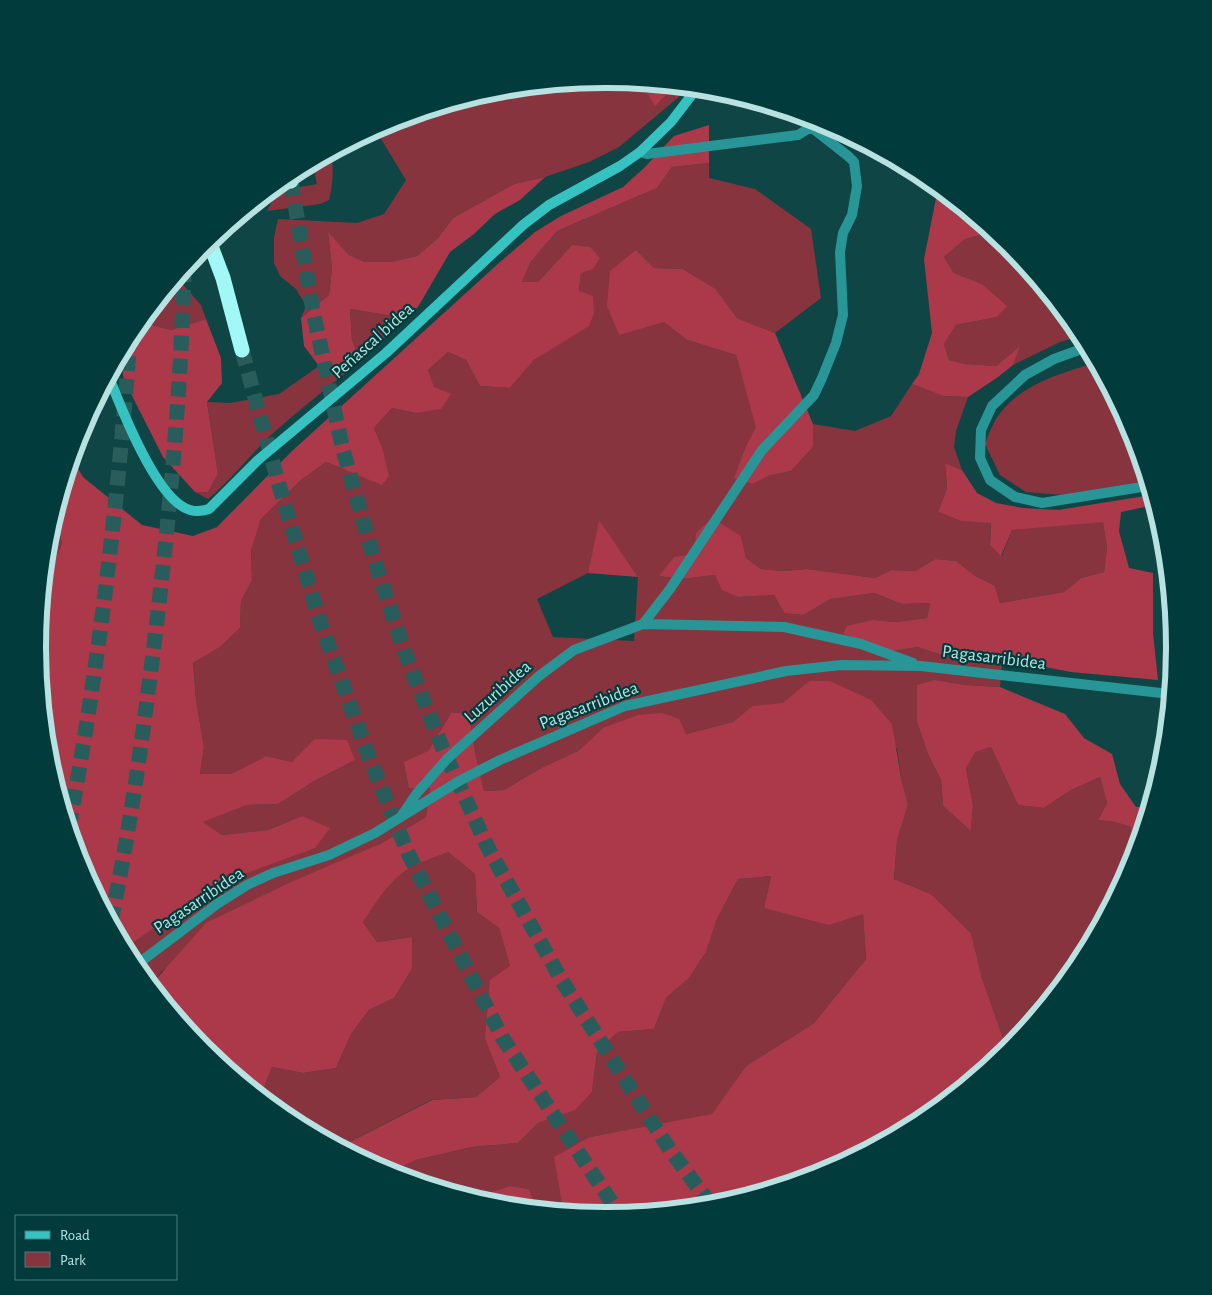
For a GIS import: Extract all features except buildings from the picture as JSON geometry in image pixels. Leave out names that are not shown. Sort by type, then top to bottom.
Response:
[{"type":"highway","points":[[212,250],[242,350]]},
{"type":"street","name":"Peñascal bidea","points":[[112,385],[138,447],[168,494],[189,510],[201,511],[209,509],[258,460],[386,353],[523,225],[549,205],[620,166],[640,152],[671,122],[692,95]]},
{"type":"street","points":[[640,152],[648,154],[798,135],[811,126]]},
{"type":"street","points":[[643,624],[670,589],[762,450],[814,395],[836,343],[844,315],[840,252],[843,233],[852,215],[857,186],[854,162],[821,130]]},
{"type":"street","points":[[1079,350],[1054,359],[1025,375],[992,406],[981,430],[980,458],[990,480],[1014,497],[1042,503],[1142,487]]},
{"type":"street","name":"Luzuribidea","points":[[400,818],[417,793],[447,759],[539,676],[574,650],[643,624],[784,627],[861,644],[921,666]]},
{"type":"street","name":"Pagasarribidea","points":[[143,961],[217,904],[247,885],[273,873],[328,854],[375,832],[459,781],[500,760],[625,706],[786,671],[841,664],[921,666],[1164,693]]},
{"type":"green space","points":[[569,89],[643,89],[648,90],[646,91],[682,93],[619,147],[589,162],[545,177],[514,184],[453,218],[438,238],[417,256],[391,262],[365,262],[349,255],[328,233],[332,269],[329,295],[301,318],[306,306],[296,289],[280,276],[274,263],[274,237],[278,219],[357,223],[384,214],[406,180],[379,136],[426,117],[497,99]]},
{"type":"green space","points":[[332,160],[333,176],[329,200],[320,204],[267,211],[274,197],[284,190],[317,184],[314,170]]},
{"type":"green space","points":[[709,163],[709,178],[755,189],[811,229],[821,298],[775,333],[737,318],[716,289],[683,269],[654,268],[636,250],[664,322],[687,340],[736,355],[757,427],[747,444],[753,484],[768,476],[791,471],[813,447],[813,424],[855,431],[891,416],[912,384],[943,396],[968,397],[956,431],[954,447],[962,470],[945,463],[947,488],[938,512],[961,521],[991,522],[990,545],[1002,556],[1012,530],[1103,521],[1107,549],[1104,572],[1081,578],[1064,592],[1000,603],[995,586],[974,575],[956,561],[935,559],[915,571],[891,570],[875,578],[807,569],[783,571],[761,569],[746,558],[741,536],[695,554],[659,576],[682,579],[715,575],[738,597],[774,595],[784,613],[803,615],[831,599],[874,593],[902,604],[930,603],[927,618],[896,622],[873,620],[893,651],[918,647],[942,655],[1003,659],[1000,687],[965,685],[935,680],[917,722],[928,754],[941,780],[943,806],[971,831],[973,805],[966,769],[974,752],[991,747],[1018,805],[1044,808],[1071,790],[1100,777],[1107,803],[1098,820],[1115,822],[1131,827],[1132,839],[1108,895],[1091,927],[1050,988],[1027,1017],[1005,1040],[982,978],[971,933],[931,894],[894,879],[897,840],[908,805],[901,778],[897,749],[809,681],[783,704],[752,706],[733,722],[686,734],[603,728],[578,751],[541,768],[504,790],[484,791],[469,714],[451,713],[428,751],[430,788],[426,817],[162,971],[156,979],[132,943],[209,891],[244,874],[302,816],[268,830],[222,835],[202,822],[247,805],[278,804],[316,780],[355,760],[292,762],[266,756],[231,774],[200,774],[204,747],[196,700],[193,663],[220,647],[240,628],[241,601],[252,580],[251,551],[261,519],[301,480],[326,462],[345,470],[382,447],[374,428],[392,408],[416,413],[434,388],[428,370],[448,352],[466,360],[480,386],[510,388],[534,360],[558,344],[579,292],[581,272],[572,245],[538,282],[522,282],[530,263],[557,231],[657,188],[672,167]],"holes":[[[599,521],[638,577],[634,641],[553,637],[537,599],[588,573]]]},
{"type":"green space","points":[[983,234],[1002,252],[1027,278],[1072,339],[1060,342],[1013,365],[1019,347],[996,366],[965,364],[949,360],[944,344],[956,325],[997,317],[1006,306],[982,284],[954,273],[944,257],[965,239]]},
{"type":"green space","points":[[181,283],[201,305],[206,319],[171,330],[150,324]]},
{"type":"green space","points":[[418,307],[360,360],[352,340],[350,309],[399,317]]},
{"type":"green space","points":[[1089,365],[1123,433],[1140,482],[1063,495],[1026,492],[1000,475],[985,444],[994,422],[1005,407],[1027,389]]},
{"type":"green space","points":[[319,366],[344,374],[270,436],[208,499],[195,492],[208,492],[218,474],[207,402],[230,403],[279,394]]},
{"type":"green space","points":[[59,529],[62,544],[53,564]]},
{"type":"green space","points":[[448,852],[475,874],[477,912],[499,928],[510,966],[485,1039],[500,1077],[476,1097],[431,1100],[347,1144],[295,1113],[263,1090],[272,1067],[303,1073],[336,1068],[351,1034],[369,1010],[394,998],[412,969],[412,937],[377,942],[363,922],[398,876],[425,860]]},
{"type":"green space","points":[[771,876],[764,908],[826,918],[863,913],[866,959],[814,1023],[746,1066],[712,1115],[590,1137],[562,1204],[560,1205],[534,1202],[529,1189],[510,1186],[486,1194],[426,1178],[399,1168],[416,1160],[472,1147],[518,1143],[538,1123],[575,1109],[592,1092],[597,1052],[618,1032],[654,1029],[666,998],[689,978],[706,952],[717,919],[738,879]]},
{"type":"shaded area","points":[[648,90],[669,92],[655,106],[646,91]]},
{"type":"shaded area","points":[[709,125],[709,163],[672,167],[657,188],[557,231],[530,263],[522,282],[538,282],[572,245],[590,247],[600,258],[593,269],[581,273],[579,291],[593,296],[594,313],[589,326],[534,360],[510,388],[480,386],[466,360],[448,352],[428,370],[434,387],[451,394],[441,409],[416,413],[392,408],[374,428],[382,447],[389,476],[382,485],[326,462],[301,480],[261,519],[251,551],[252,580],[241,601],[240,628],[220,647],[193,663],[196,700],[204,747],[200,774],[231,774],[266,756],[292,762],[315,739],[347,740],[355,760],[316,780],[278,804],[247,805],[203,822],[222,835],[268,830],[302,816],[330,828],[315,848],[244,874],[209,891],[132,943],[104,895],[76,827],[65,792],[51,721],[47,684],[47,611],[53,564],[62,544],[59,529],[77,466],[83,477],[142,525],[193,536],[217,527],[291,452],[535,232],[561,216],[623,187],[674,136]]},
{"type":"shaded area","points":[[545,177],[520,200],[495,214],[474,234],[450,252],[418,307],[399,317],[350,309],[352,340],[360,360],[344,374],[319,366],[304,346],[301,318],[329,295],[332,269],[328,232],[349,255],[365,262],[391,262],[417,256],[438,238],[453,218],[514,184]]},
{"type":"shaded area","points":[[936,196],[983,234],[965,239],[944,257],[954,273],[982,284],[1007,306],[997,317],[956,325],[944,344],[949,360],[965,364],[996,366],[1020,346],[1013,365],[968,397],[943,396],[912,384],[919,374],[932,333],[924,259]]},
{"type":"shaded area","points":[[636,250],[654,268],[683,269],[716,289],[737,318],[775,333],[813,424],[813,447],[791,471],[768,476],[753,484],[734,478],[747,444],[756,427],[736,355],[687,340],[664,322],[619,335],[607,306],[610,271]]},
{"type":"shaded area","points":[[206,319],[221,358],[222,383],[207,402],[218,474],[208,492],[195,492],[163,457],[124,380],[122,367],[150,324],[171,330]]},
{"type":"shaded area","points":[[945,463],[962,470],[977,493],[996,503],[1023,508],[1058,510],[1145,496],[1148,506],[1121,512],[1119,531],[1129,568],[1153,573],[1153,633],[1158,680],[1071,672],[1003,659],[942,655],[918,647],[893,651],[843,634],[847,626],[873,620],[896,622],[927,618],[930,603],[902,604],[874,593],[831,599],[803,615],[784,613],[774,595],[738,597],[722,590],[715,575],[682,579],[659,576],[674,557],[695,554],[696,533],[712,518],[741,536],[746,558],[761,569],[783,571],[807,569],[875,578],[891,570],[915,571],[935,559],[956,561],[974,575],[995,586],[1000,603],[1064,592],[1081,578],[1104,572],[1107,548],[1103,522],[1012,530],[1001,556],[990,545],[991,523],[961,521],[938,512],[947,488]]},
{"type":"shaded area","points":[[599,520],[638,577],[588,573]]},
{"type":"shaded area","points":[[935,680],[965,685],[1000,687],[1065,714],[1084,738],[1112,754],[1120,784],[1136,807],[1142,807],[1132,839],[1131,827],[1115,822],[1098,820],[1107,803],[1100,777],[1071,790],[1044,808],[1018,805],[991,747],[975,752],[966,769],[973,805],[971,831],[943,806],[941,780],[928,754],[917,722],[917,685]]},
{"type":"shaded area","points":[[809,681],[830,681],[871,700],[892,724],[901,778],[908,805],[897,840],[894,879],[931,894],[971,933],[982,978],[1005,1040],[947,1092],[917,1113],[854,1150],[820,1165],[786,1178],[751,1188],[679,1202],[643,1206],[606,1207],[558,1205],[562,1203],[554,1157],[590,1137],[712,1114],[746,1066],[814,1023],[866,959],[863,914],[829,925],[764,908],[771,876],[738,879],[717,919],[706,952],[689,978],[666,998],[654,1029],[618,1032],[597,1052],[592,1092],[575,1110],[538,1123],[518,1143],[472,1147],[416,1160],[399,1168],[347,1144],[432,1100],[476,1097],[500,1077],[485,1039],[490,980],[510,966],[499,928],[477,912],[475,874],[448,852],[415,865],[399,876],[382,895],[363,922],[377,942],[412,937],[412,969],[394,998],[369,1010],[351,1034],[336,1068],[303,1073],[272,1067],[263,1090],[210,1043],[185,1017],[156,979],[206,923],[291,882],[380,844],[426,817],[430,788],[409,788],[404,762],[428,751],[451,713],[469,713],[484,791],[504,790],[541,768],[578,751],[603,728],[638,715],[662,713],[679,719],[686,734],[733,722],[752,706],[783,703]]},
{"type":"shaded area","points":[[510,1186],[529,1189],[534,1202],[497,1196],[486,1194]]},
{"type":"tunnel","points":[[292,184],[313,311],[343,450],[373,555],[405,653],[443,749],[487,846],[562,981],[670,1150],[706,1198]]},
{"type":"tunnel","points":[[113,912],[136,776],[161,584],[178,405],[184,280]]},
{"type":"tunnel","points":[[242,350],[279,485],[321,624],[369,757],[408,853],[502,1037],[615,1207]]},
{"type":"tunnel","points":[[72,813],[90,705],[106,583],[120,461],[129,356]]}]
